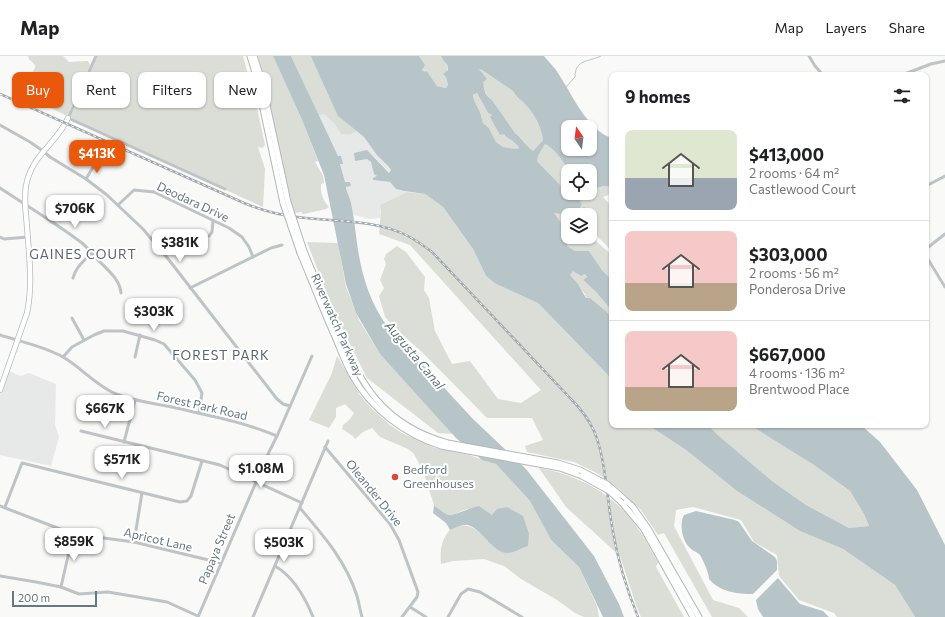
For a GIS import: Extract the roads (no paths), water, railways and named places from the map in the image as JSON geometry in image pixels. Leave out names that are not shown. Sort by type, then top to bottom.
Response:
[{"type":"main road","name":"Riverwatch Parkway","points":[[250,56],[285,202],[302,252],[347,364],[353,376],[369,398],[385,416],[407,431],[429,442],[453,449],[547,465],[570,471],[609,491],[622,502],[643,528],[693,617]]},
{"type":"main road","name":"Riverwatch Parkway","points":[[254,56],[261,77],[285,202]]},
{"type":"main road","name":"Riverwatch Parkway","points":[[302,252],[348,356],[367,389],[384,408],[405,425],[432,439],[558,463],[580,470],[607,484],[633,507],[649,530],[699,617]]},
{"type":"street","points":[[0,390],[29,302],[28,237],[25,205],[27,180],[37,158],[59,133],[68,118],[96,56]]},
{"type":"street","points":[[809,56],[820,72]]},
{"type":"street","points":[[910,72],[930,64],[945,61]]},
{"type":"street","points":[[68,118],[225,189]]},
{"type":"street","points":[[0,125],[86,179],[107,195],[143,229],[169,260],[277,399],[283,404],[290,406]]},
{"type":"street","points":[[86,179],[96,162]]},
{"type":"street","points":[[929,184],[945,176]]},
{"type":"street","points":[[0,188],[69,233],[83,245],[117,280],[121,286],[121,293]]},
{"type":"street","name":"Deodara Drive","points":[[118,205],[134,190],[154,192],[229,228],[242,237],[249,246],[253,257]]},
{"type":"street","points":[[209,236],[212,232],[213,221]]},
{"type":"street","points":[[929,247],[945,234]]},
{"type":"street","points":[[0,237],[4,239],[28,237]]},
{"type":"street","points":[[190,288],[271,248],[282,245]]},
{"type":"street","points":[[73,278],[74,273],[79,266],[92,254]]},
{"type":"street","points":[[929,261],[945,287]]},
{"type":"street","points":[[72,318],[84,340]]},
{"type":"street","points":[[63,357],[72,347],[84,340],[94,335],[112,330],[123,331],[155,340],[164,344],[195,380],[202,393],[199,413]]},
{"type":"street","name":"Forest Park Road","points":[[0,335],[24,342],[63,357],[103,388],[116,394],[135,400],[199,413],[262,430],[277,436]]},
{"type":"street","points":[[135,357],[140,335]]},
{"type":"street","name":"Papaya Street","points":[[198,616],[312,356]]},
{"type":"street","points":[[124,442],[135,400]]},
{"type":"street","points":[[82,431],[220,465],[302,503]]},
{"type":"street","points":[[253,617],[328,441]]},
{"type":"street","name":"Oleander Drive","points":[[325,447],[390,524],[399,540],[418,592],[417,597],[402,617]]},
{"type":"street","points":[[5,507],[22,463],[180,502],[187,501],[191,496],[202,461]]},
{"type":"street","points":[[134,542],[142,492]]},
{"type":"street","name":"Apricot Lane","points":[[0,506],[72,534],[134,542],[221,564]]},
{"type":"street","points":[[300,508],[324,536],[339,557],[357,596],[362,617]]},
{"type":"street","points":[[60,587],[72,534]]},
{"type":"street","points":[[275,566],[288,575],[296,584],[313,617]]},
{"type":"street","points":[[0,576],[60,587],[79,594],[108,592],[167,602],[198,616]]},
{"type":"street","points":[[448,617],[461,594],[468,589],[480,592],[522,617]]},
{"type":"street","points":[[410,607],[426,617]]},
{"type":"waterway","points":[[566,87],[575,77],[577,67],[580,64],[601,56]]},
{"type":"railway","points":[[0,94],[250,206],[290,216],[380,226],[406,235],[432,252],[574,402],[589,422],[594,431],[601,454],[617,554],[638,617]]},
{"type":"place","name":"Bedford Greenhouses","points":[[395,477]]},
{"type":"district","name":"GAINES COURT","points":[[83,254]]},
{"type":"district","name":"FOREST PARK","points":[[221,355]]},
{"type":"water label","name":"Augusta Canal","points":[[415,355]]}]
